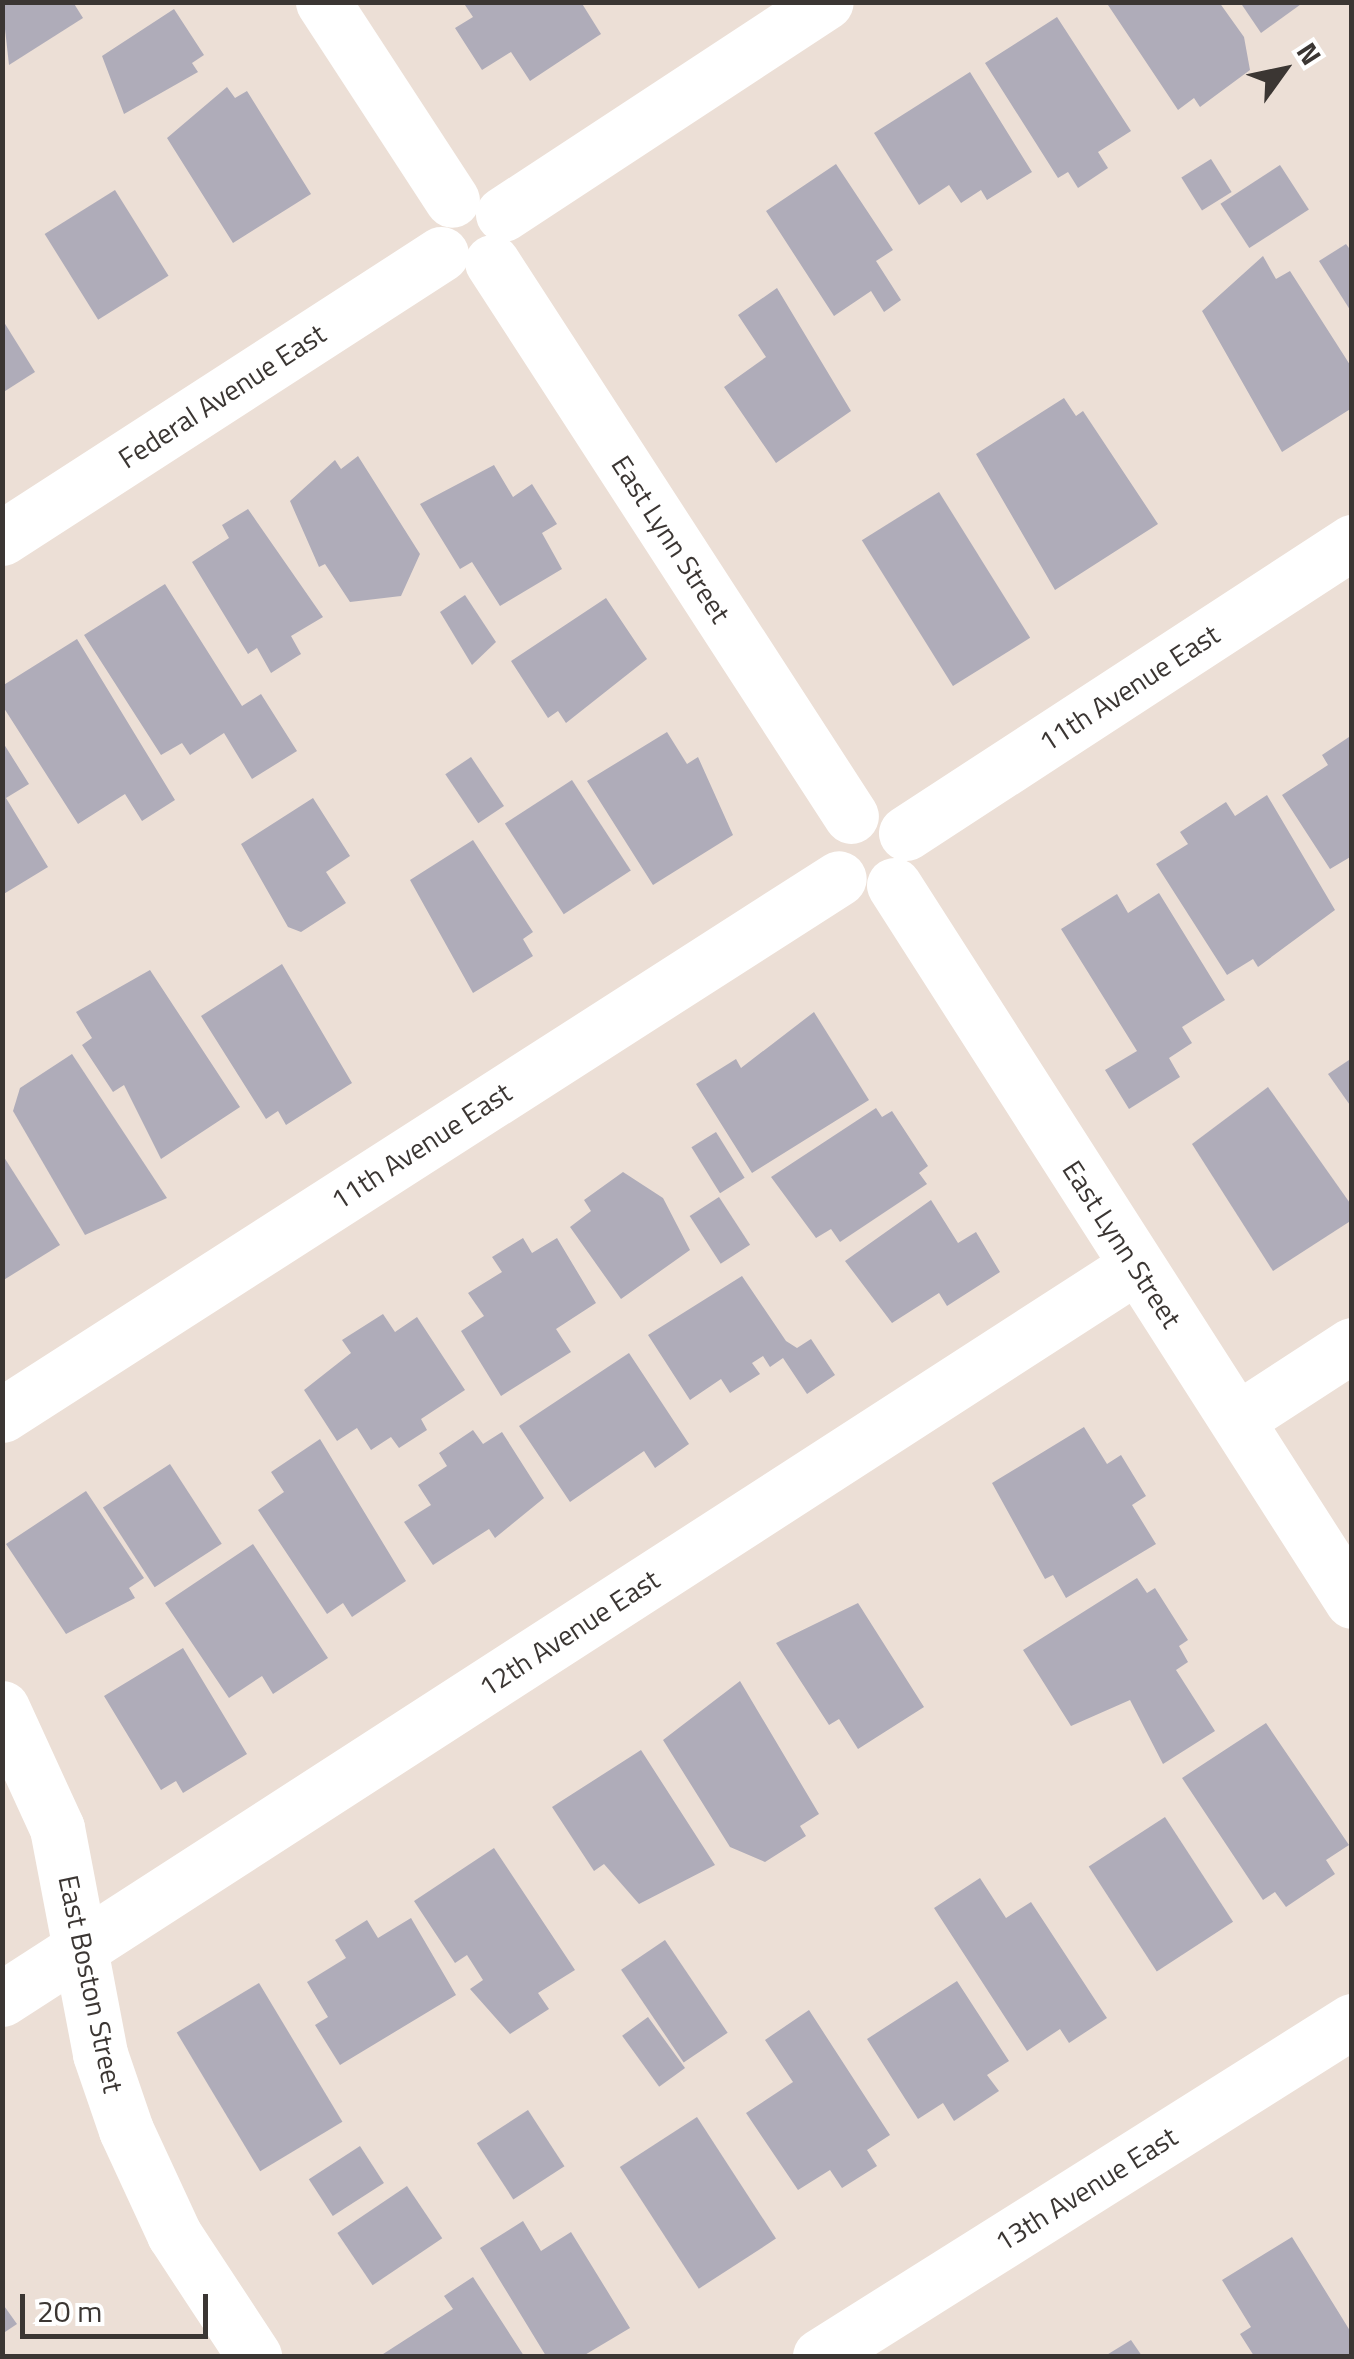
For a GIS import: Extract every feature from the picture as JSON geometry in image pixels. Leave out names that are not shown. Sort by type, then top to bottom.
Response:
[{"type":"street","name":"East Lynn Street","points":[[324,2],[850,816]]},
{"type":"street","name":"Federal Avenue East","points":[[2,538],[826,2]]},
{"type":"street","name":"11th Avenue East","points":[[906,833],[1352,542]]},
{"type":"street","points":[[879,812],[906,833],[912,854],[894,885],[864,893],[839,878],[830,845],[850,816],[879,812]]},
{"type":"street","name":"11th Avenue East","points":[[2,1414],[839,878]]},
{"type":"street","name":"East Lynn Street","points":[[894,885],[1352,1601]]},
{"type":"street","name":"12th Avenue East","points":[[2,1999],[1135,1267]]},
{"type":"street","points":[[1238,1418],[1352,1345]]},
{"type":"street","name":"East Boston Street","points":[[2,1708],[58,1828],[100,2054],[126,2130],[174,2234],[254,2356]]},
{"type":"street","name":"13th Avenue East","points":[[820,2356],[1352,2021]]},
{"type":"building","points":[[2,2],[73,2],[83,18],[9,65]]},
{"type":"building","points":[[463,2],[581,2],[601,34],[530,81],[511,52],[482,70],[455,28],[473,17]]},
{"type":"building","points":[[1106,2],[1219,2],[1244,37],[1250,70],[1200,107],[1194,98],[1178,110]]},
{"type":"building","points":[[1240,2],[1304,2],[1261,33]]},
{"type":"building","points":[[174,9],[204,55],[192,63],[198,72],[124,114],[102,56]]},
{"type":"building","points":[[1057,17],[1131,131],[1098,152],[1108,168],[1078,188],[1068,172],[1058,178],[985,63]]},
{"type":"building","points":[[970,72],[1032,172],[987,200],[981,190],[961,203],[949,185],[919,205],[874,133]]},
{"type":"building","points":[[227,87],[235,98],[247,91],[311,194],[233,243],[167,138]]},
{"type":"building","points":[[1211,159],[1232,192],[1202,211],[1181,178]]},
{"type":"building","points":[[836,164],[893,250],[876,261],[901,300],[884,312],[871,291],[834,316],[766,211]]},
{"type":"building","points":[[1280,165],[1309,209],[1249,248],[1220,204]]},
{"type":"building","points":[[115,190],[169,276],[98,320],[45,234]]},
{"type":"building","points":[[1346,244],[1352,252],[1352,313],[1319,261]]},
{"type":"building","points":[[1263,256],[1276,279],[1290,271],[1352,368],[1352,408],[1282,452],[1202,311]]},
{"type":"building","points":[[777,288],[851,411],[776,463],[724,387],[766,357],[738,315]]},
{"type":"building","points":[[2,319],[35,372],[2,393]]},
{"type":"building","points":[[1064,398],[1076,416],[1083,411],[1158,524],[1055,590],[976,454]]},
{"type":"building","points":[[358,456],[420,554],[401,596],[350,602],[325,564],[319,567],[290,501],[335,460],[341,469]]},
{"type":"building","points":[[494,465],[513,497],[532,484],[557,524],[542,533],[562,569],[500,606],[472,562],[460,569],[420,504]]},
{"type":"building","points":[[939,492],[1030,638],[953,686],[862,540]]},
{"type":"building","points":[[248,509],[323,617],[291,636],[301,654],[271,673],[257,648],[248,654],[192,562],[229,538],[222,525]]},
{"type":"building","points":[[165,584],[242,706],[261,694],[297,751],[252,779],[224,733],[190,755],[182,743],[161,755],[84,635]]},
{"type":"building","points":[[465,595],[496,642],[472,665],[440,612]]},
{"type":"building","points":[[606,598],[647,659],[566,723],[558,711],[548,718],[511,661]]},
{"type":"building","points":[[77,639],[175,800],[142,821],[125,794],[78,824],[2,705],[2,686]]},
{"type":"building","points":[[667,732],[687,764],[698,757],[733,835],[653,885],[587,781]]},
{"type":"building","points":[[1352,735],[1352,856],[1330,869],[1282,795],[1328,765],[1322,755]]},
{"type":"building","points":[[2,741],[29,784],[6,798],[48,867],[2,895]]},
{"type":"building","points":[[471,757],[504,806],[478,823],[445,774]]},
{"type":"building","points":[[572,780],[631,871],[564,914],[505,824]]},
{"type":"building","points":[[1267,795],[1335,910],[1258,967],[1253,959],[1227,975],[1156,864],[1188,844],[1180,832],[1226,802],[1235,816]]},
{"type":"building","points":[[313,798],[350,856],[326,872],[346,903],[301,932],[288,927],[241,844]]},
{"type":"building","points":[[473,840],[533,932],[523,939],[533,956],[473,993],[410,880]]},
{"type":"building","points":[[1159,893],[1225,1000],[1182,1027],[1192,1043],[1169,1058],[1180,1077],[1129,1109],[1105,1070],[1137,1051],[1061,929],[1117,894],[1128,913]]},
{"type":"building","points":[[282,964],[352,1083],[286,1125],[278,1111],[266,1119],[201,1016]]},
{"type":"building","points":[[150,970],[240,1107],[161,1159],[124,1085],[113,1092],[82,1045],[92,1038],[76,1012]]},
{"type":"building","points":[[814,1012],[869,1100],[752,1173],[696,1084],[736,1059],[741,1068]]},
{"type":"building","points":[[72,1054],[167,1198],[85,1235],[13,1111],[20,1088]]},
{"type":"building","points":[[1352,1058],[1352,1108],[1328,1074]]},
{"type":"building","points":[[1268,1087],[1352,1206],[1352,1220],[1273,1271],[1192,1144]]},
{"type":"building","points":[[876,1108],[882,1117],[892,1111],[928,1166],[919,1173],[927,1184],[840,1242],[831,1229],[816,1238],[771,1177]]},
{"type":"building","points":[[716,1132],[745,1178],[720,1193],[691,1147]]},
{"type":"building","points":[[2,1154],[60,1245],[2,1281]]},
{"type":"building","points":[[623,1172],[663,1198],[690,1250],[621,1299],[570,1227],[591,1211],[584,1200]]},
{"type":"building","points":[[719,1197],[750,1245],[721,1264],[690,1216]]},
{"type":"building","points":[[931,1200],[958,1243],[976,1232],[1000,1272],[947,1306],[939,1293],[892,1323],[845,1261]]},
{"type":"building","points":[[523,1238],[532,1253],[557,1238],[596,1303],[556,1329],[571,1352],[501,1396],[461,1331],[484,1316],[468,1293],[502,1272],[492,1257]]},
{"type":"building","points":[[742,1276],[786,1341],[797,1348],[811,1339],[835,1375],[807,1394],[783,1358],[770,1367],[763,1356],[752,1363],[760,1374],[730,1393],[721,1379],[690,1400],[648,1335]]},
{"type":"building","points":[[383,1314],[395,1332],[417,1317],[465,1390],[421,1419],[427,1430],[399,1448],[391,1437],[371,1450],[357,1428],[337,1441],[304,1390],[351,1353],[342,1340]]},
{"type":"building","points":[[629,1353],[689,1444],[655,1468],[644,1451],[570,1502],[519,1426]]},
{"type":"building","points":[[1084,1427],[1107,1464],[1121,1455],[1146,1496],[1132,1505],[1156,1544],[1066,1598],[1053,1575],[1045,1579],[992,1483]]},
{"type":"building","points":[[473,1430],[483,1444],[502,1432],[544,1498],[495,1538],[489,1529],[433,1565],[404,1522],[431,1505],[418,1485],[447,1466],[439,1453]]},
{"type":"building","points":[[320,1439],[406,1581],[352,1617],[343,1603],[327,1614],[258,1510],[284,1492],[271,1472]]},
{"type":"building","points":[[170,1464],[222,1544],[155,1587],[103,1508]]},
{"type":"building","points":[[86,1491],[144,1578],[129,1588],[135,1598],[66,1634],[6,1544]]},
{"type":"building","points":[[253,1544],[328,1658],[273,1694],[262,1676],[229,1698],[165,1603]]},
{"type":"building","points":[[1137,1578],[1147,1593],[1155,1588],[1188,1640],[1179,1646],[1188,1662],[1176,1670],[1215,1731],[1163,1764],[1130,1700],[1071,1726],[1023,1650]]},
{"type":"building","points":[[858,1603],[924,1707],[858,1749],[839,1719],[829,1725],[776,1643]]},
{"type":"building","points":[[183,1648],[247,1754],[183,1793],[176,1781],[161,1790],[104,1696]]},
{"type":"building","points":[[740,1681],[819,1814],[800,1826],[806,1836],[765,1862],[730,1847],[663,1740]]},
{"type":"building","points":[[1266,1723],[1349,1845],[1326,1860],[1335,1874],[1286,1907],[1275,1892],[1263,1900],[1182,1778]]},
{"type":"building","points":[[641,1750],[715,1865],[639,1904],[604,1864],[594,1871],[552,1807]]},
{"type":"building","points":[[1165,1817],[1233,1922],[1157,1971],[1089,1867]]},
{"type":"building","points":[[494,1848],[575,1970],[538,1993],[549,2009],[510,2034],[470,1989],[483,1980],[467,1955],[455,1963],[414,1901]]},
{"type":"building","points":[[980,1878],[1006,1918],[1031,1902],[1107,2018],[1069,2043],[1060,2029],[1027,2051],[934,1908]]},
{"type":"building","points":[[411,1918],[456,1995],[340,2065],[315,2025],[328,2017],[307,1982],[346,1958],[335,1940],[367,1920],[378,1938]]},
{"type":"building","points":[[665,1940],[728,2033],[684,2062],[621,1970]]},
{"type":"building","points":[[957,1981],[1009,2061],[987,2075],[999,2091],[954,2121],[943,2103],[918,2119],[867,2039]]},
{"type":"building","points":[[259,1983],[342,2122],[260,2171],[177,2032]]},
{"type":"building","points":[[809,2010],[890,2135],[867,2150],[877,2166],[842,2188],[830,2170],[798,2190],[746,2113],[793,2082],[765,2040]]},
{"type":"building","points":[[648,2017],[685,2068],[659,2087],[622,2036]]},
{"type":"building","points":[[528,2110],[564,2166],[513,2199],[477,2143]]},
{"type":"building","points":[[697,2117],[776,2239],[699,2289],[620,2167]]},
{"type":"building","points":[[360,2146],[384,2183],[333,2216],[309,2179]]},
{"type":"building","points":[[407,2186],[442,2238],[373,2285],[337,2233]]},
{"type":"building","points":[[523,2221],[541,2251],[571,2232],[630,2328],[583,2356],[546,2356],[480,2248]]},
{"type":"building","points":[[1292,2237],[1352,2334],[1352,2356],[1254,2356],[1240,2334],[1251,2327],[1222,2280]]},
{"type":"building","points":[[473,2277],[524,2356],[380,2356],[453,2309],[444,2296]]},
{"type":"building","points":[[2,2303],[17,2324],[2,2334]]},
{"type":"building","points":[[1131,2340],[1142,2356],[1105,2356]]}]
